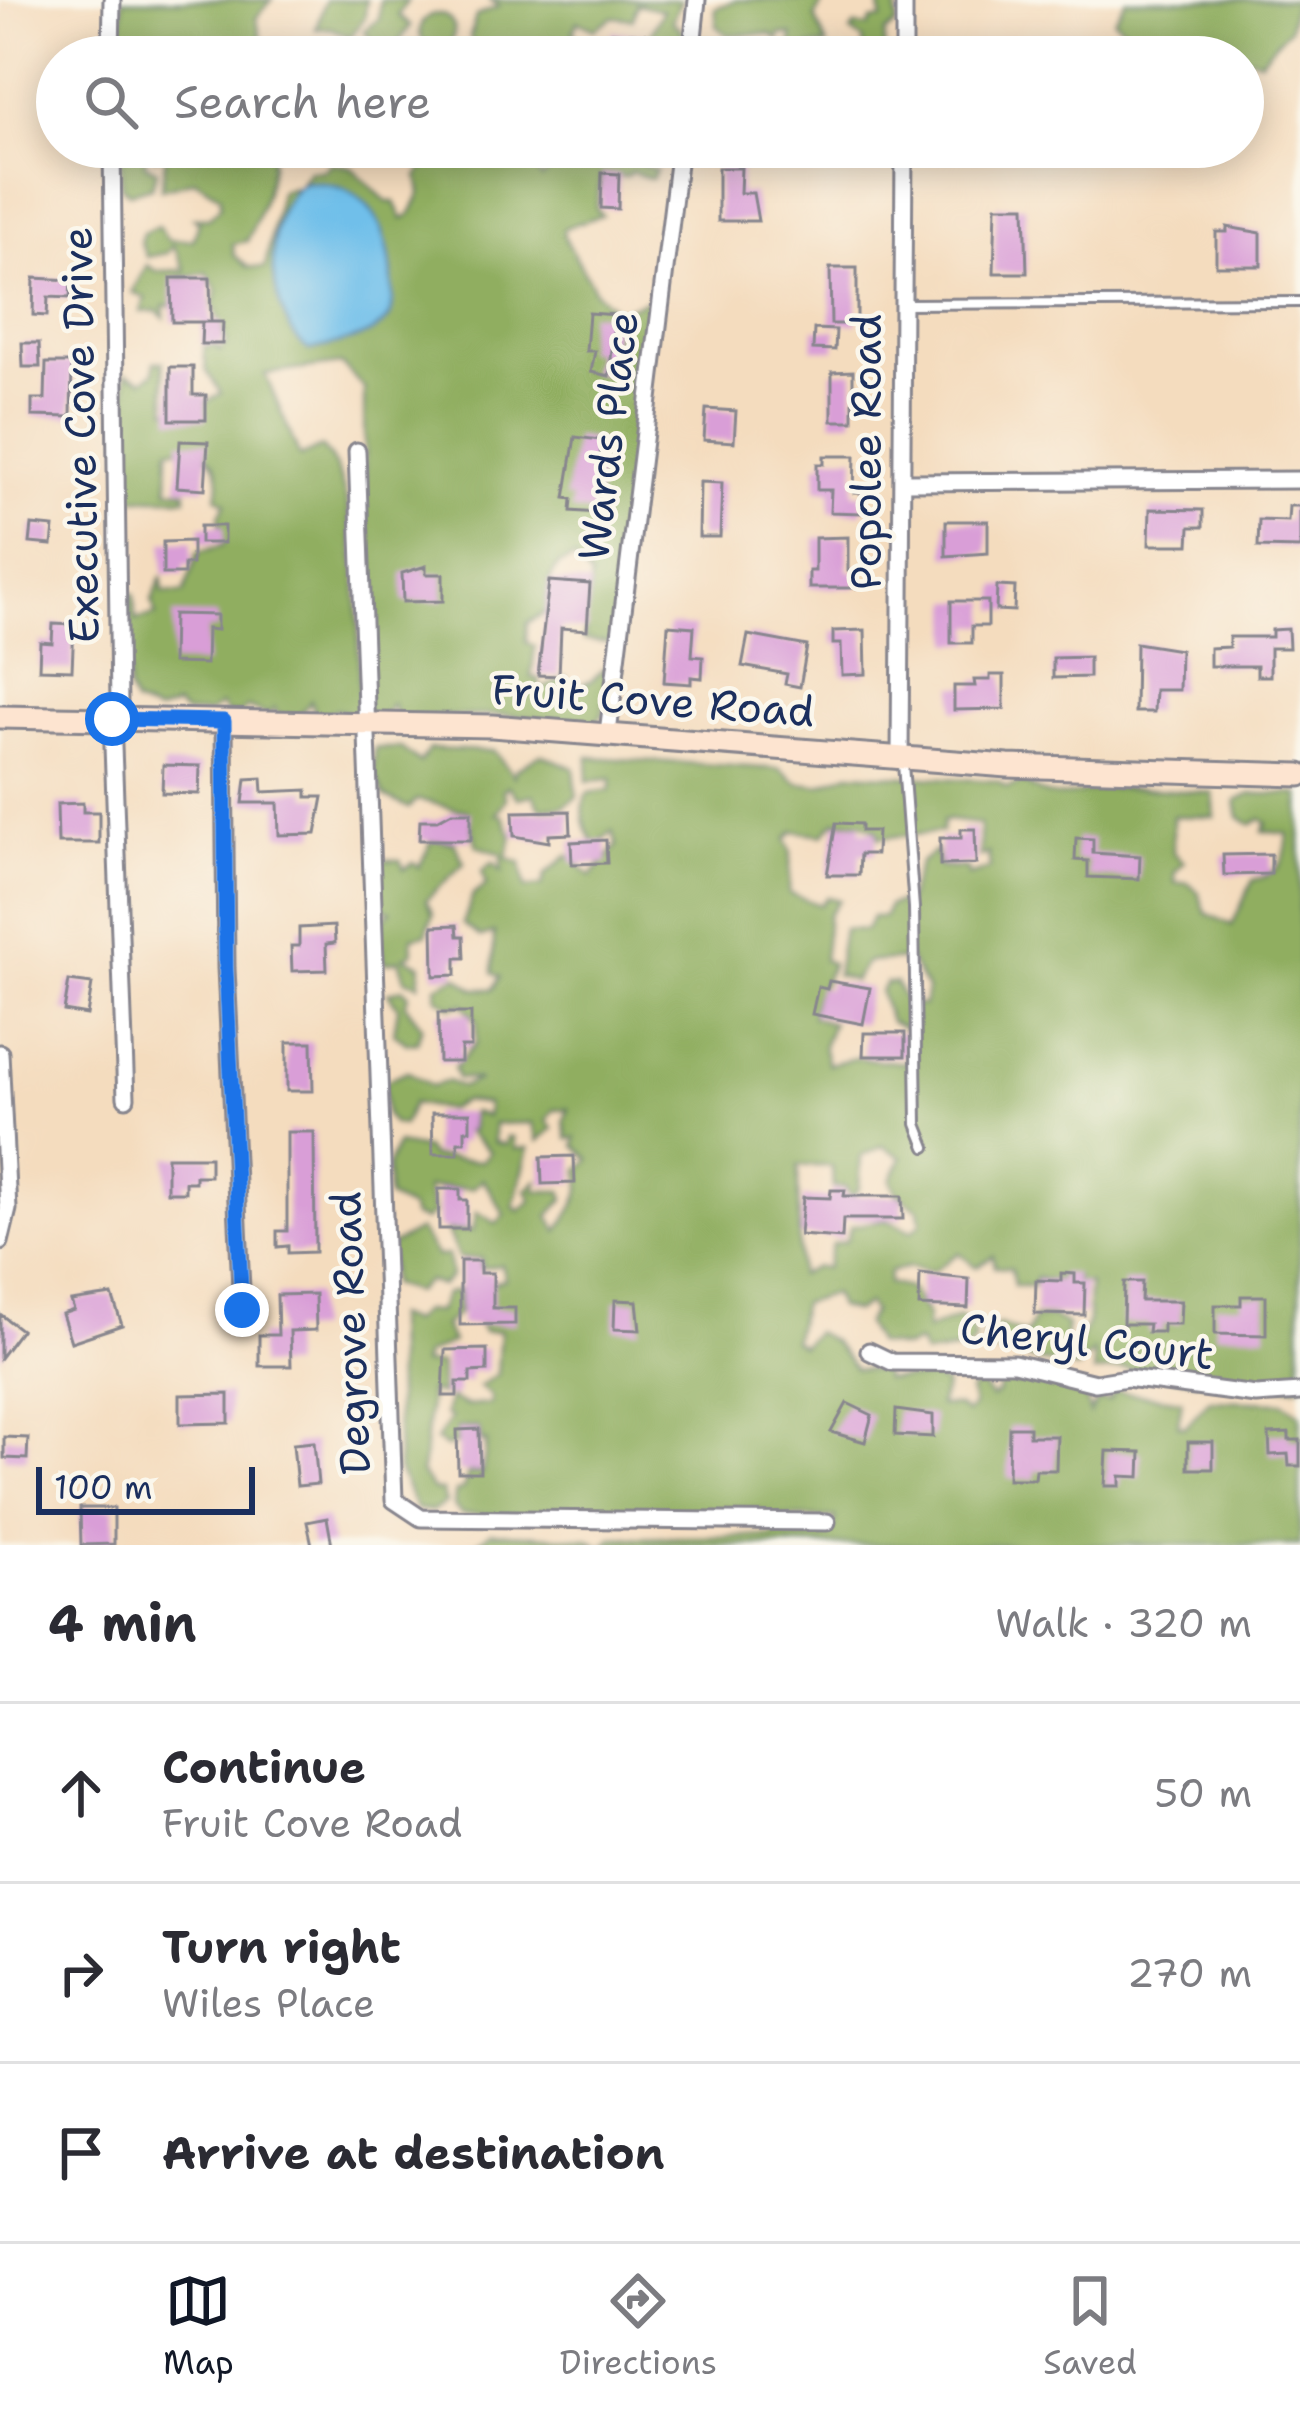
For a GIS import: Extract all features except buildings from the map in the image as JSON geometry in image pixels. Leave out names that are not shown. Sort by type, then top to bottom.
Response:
[{"type":"street","points":[[111,36],[112,0]]},
{"type":"street","points":[[693,36],[697,0]]},
{"type":"street","points":[[904,0],[904,36]]},
{"type":"street","name":"Executive Cove Drive","points":[[112,168],[120,560],[119,707],[112,719],[126,1098]]},
{"type":"street","name":"Wards Place","points":[[608,734],[677,168]]},
{"type":"street","name":"Popolee Road","points":[[900,757],[904,168]]},
{"type":"street","points":[[357,451],[364,723]]},
{"type":"street","points":[[903,482],[1300,480]]},
{"type":"street","name":"Fruit Cove Road","points":[[0,717],[364,723],[608,734],[1090,771],[1300,775]]},
{"type":"street","points":[[224,721],[226,968],[242,1310]]},
{"type":"street","name":"Degrove Road","points":[[364,723],[394,1500],[421,1518],[827,1522]]},
{"type":"street","points":[[0,1053],[8,1209],[0,1242]]},
{"type":"street","name":"Cheryl Court","points":[[869,1351],[892,1362],[1014,1363],[1095,1383],[1127,1378],[1256,1395],[1300,1392]]},
{"type":"lane","points":[[903,304],[1300,302]]},
{"type":"lane","points":[[900,757],[914,908],[917,1124],[926,1147]]},
{"type":"green space","points":[[122,0],[272,0],[256,18],[261,36],[122,36]]},
{"type":"green space","points":[[325,0],[366,0],[365,17],[351,36],[331,28],[316,29]]},
{"type":"green space","points":[[380,0],[408,0],[398,15],[410,26],[403,36],[368,36],[364,31],[379,19]]},
{"type":"green space","points":[[488,0],[681,0],[672,21],[683,31],[682,36],[650,36],[663,10],[637,4],[633,19],[613,17],[595,29],[578,21],[576,36],[470,36],[476,16],[499,6]]},
{"type":"green space","points":[[737,0],[824,0],[815,17],[823,36],[727,35],[717,26],[715,8]]},
{"type":"green space","points":[[879,0],[897,0],[897,24],[885,36],[851,32],[854,26],[869,27],[871,21],[882,19]]},
{"type":"green space","points":[[1126,0],[1294,0],[1289,28],[1264,56],[1264,36],[1137,36],[1114,20]]},
{"type":"green space","points":[[437,14],[452,25],[452,36],[422,36],[420,31],[425,19]]},
{"type":"green space","points":[[121,168],[157,170],[151,187],[129,193],[121,186]]},
{"type":"green space","points":[[164,168],[270,168],[247,241],[233,244],[234,255],[248,267],[265,268],[280,191],[294,187],[282,217],[388,319],[392,271],[306,182],[300,184],[309,171],[352,168],[387,202],[395,202],[403,219],[410,216],[421,193],[418,177],[424,168],[533,168],[542,178],[550,168],[656,170],[652,179],[632,172],[626,177],[601,175],[596,209],[602,215],[564,228],[563,235],[597,294],[618,311],[648,300],[653,305],[611,643],[584,640],[591,578],[574,559],[559,564],[549,581],[546,612],[527,623],[526,642],[535,647],[531,677],[539,679],[540,690],[566,677],[570,689],[592,680],[608,664],[603,715],[592,725],[506,715],[398,717],[392,704],[383,717],[366,714],[364,388],[341,364],[265,374],[300,457],[321,447],[335,467],[345,496],[356,573],[359,715],[337,710],[315,716],[311,701],[299,716],[279,715],[274,708],[268,715],[247,707],[241,714],[228,714],[220,705],[210,713],[185,714],[176,706],[157,713],[134,704],[128,690],[128,592],[134,594],[135,620],[156,615],[152,601],[162,576],[163,592],[184,593],[198,552],[224,545],[219,515],[226,503],[217,497],[215,465],[202,453],[169,448],[168,489],[186,490],[186,498],[128,498],[126,373],[143,380],[154,372],[155,362],[163,362],[167,409],[194,410],[221,393],[206,370],[204,347],[216,346],[220,351],[227,343],[214,305],[217,290],[207,273],[176,278],[175,306],[164,306],[164,318],[158,311],[141,312],[145,298],[132,292],[147,265],[156,271],[185,270],[173,245],[168,253],[147,257],[140,242],[143,233],[158,226],[168,240],[193,240],[199,222],[194,218],[209,218],[220,207],[220,196],[195,180],[161,189]]},
{"type":"green space","points":[[375,748],[401,748],[420,763],[429,749],[494,751],[514,776],[515,770],[541,754],[574,768],[577,797],[564,806],[540,808],[534,795],[518,798],[508,786],[503,790],[506,799],[496,814],[503,815],[512,837],[507,858],[521,863],[525,888],[542,886],[545,875],[568,855],[591,876],[617,846],[613,831],[597,845],[586,827],[583,813],[588,793],[610,790],[612,779],[587,781],[589,757],[780,769],[798,783],[819,785],[849,773],[997,781],[1007,788],[1024,782],[1059,796],[1115,788],[1213,793],[1215,817],[1173,816],[1173,852],[1184,862],[1175,872],[1175,883],[1188,883],[1199,893],[1206,913],[1232,925],[1253,880],[1280,864],[1288,834],[1263,831],[1267,823],[1261,819],[1251,825],[1239,817],[1236,801],[1251,794],[1300,794],[1300,1386],[1239,1387],[1123,1369],[1094,1373],[1093,1352],[1077,1369],[986,1350],[983,1336],[999,1325],[1026,1335],[1034,1318],[1053,1317],[1067,1325],[1064,1347],[1075,1352],[1088,1321],[1089,1284],[1076,1284],[1076,1277],[1061,1275],[1055,1282],[1036,1278],[1033,1286],[1014,1286],[1011,1268],[995,1267],[993,1256],[976,1267],[959,1253],[932,1272],[909,1267],[889,1272],[888,1283],[909,1288],[927,1315],[926,1330],[960,1317],[969,1322],[975,1340],[968,1349],[924,1355],[919,1343],[903,1348],[876,1344],[865,1324],[872,1312],[867,1304],[855,1312],[838,1307],[833,1294],[802,1303],[793,1341],[802,1346],[815,1332],[832,1341],[855,1369],[883,1371],[884,1379],[933,1378],[946,1385],[939,1406],[957,1406],[966,1413],[973,1406],[970,1391],[980,1383],[991,1398],[999,1392],[998,1383],[1009,1380],[1018,1385],[1031,1376],[1084,1390],[1090,1413],[1098,1400],[1109,1401],[1115,1391],[1182,1400],[1178,1425],[1185,1427],[1209,1400],[1284,1402],[1300,1414],[1300,1545],[605,1545],[612,1538],[772,1536],[781,1530],[834,1528],[836,1518],[461,1514],[454,1506],[455,1492],[463,1489],[468,1474],[482,1473],[487,1442],[482,1443],[478,1428],[457,1428],[457,1443],[446,1447],[436,1440],[451,1418],[445,1415],[449,1398],[466,1406],[491,1404],[491,1395],[479,1387],[497,1374],[500,1331],[483,1332],[478,1323],[483,1286],[505,1279],[501,1265],[482,1268],[481,1258],[459,1259],[447,1231],[473,1231],[477,1212],[496,1223],[505,1215],[483,1179],[473,1188],[427,1188],[433,1214],[425,1220],[413,1217],[410,1209],[388,1198],[387,1166],[397,1144],[425,1149],[431,1157],[482,1161],[490,1152],[466,1131],[471,1130],[472,1112],[487,1116],[487,1104],[463,1101],[448,1110],[413,1103],[403,1125],[393,1124],[386,1115],[384,1082],[407,1071],[432,1086],[447,1081],[461,1087],[479,1080],[457,1078],[454,1068],[476,1043],[477,1021],[463,1004],[451,1007],[437,997],[437,986],[458,976],[474,989],[493,989],[500,977],[493,973],[494,933],[481,937],[463,924],[473,895],[486,885],[482,871],[493,862],[502,871],[502,854],[477,846],[467,810],[416,800],[409,808],[384,796],[374,772]],"holes":[[[835,821],[861,822],[877,830],[879,838],[942,832],[943,821],[980,824],[980,857],[988,853],[990,869],[968,876],[967,869],[939,867],[936,851],[920,862],[907,900],[888,906],[884,917],[872,917],[866,930],[843,929],[836,975],[854,981],[866,962],[909,959],[927,989],[924,1005],[906,1004],[896,983],[886,983],[880,992],[890,1022],[908,1030],[907,1063],[857,1058],[828,1064],[823,1046],[832,1023],[812,1017],[831,963],[823,960],[828,915],[839,900],[827,897],[820,905],[789,893],[791,851],[786,839],[794,831],[823,835]],[[568,1109],[564,1122],[568,1139],[576,1138],[575,1146],[590,1159],[579,1170],[579,1196],[558,1231],[549,1216],[564,1199],[562,1191],[537,1191],[537,1181],[527,1190],[532,1200],[520,1211],[514,1207],[529,1148],[515,1149],[513,1137],[507,1137],[506,1145],[494,1142],[494,1124],[532,1123],[538,1141],[553,1129],[547,1120],[554,1110]],[[883,1146],[902,1157],[891,1180],[897,1194],[919,1209],[921,1223],[912,1231],[886,1220],[851,1226],[846,1241],[832,1244],[826,1268],[815,1267],[799,1275],[798,1166],[832,1166],[833,1187],[846,1187],[851,1198],[859,1188],[861,1156]]]},
{"type":"green space","points":[[432,840],[454,842],[464,863],[426,900],[433,914],[426,934],[412,937],[413,952],[405,957],[421,965],[419,984],[405,979],[399,960],[385,963],[380,929],[391,911],[378,904],[382,860],[400,860],[404,869],[413,863],[419,867]]},
{"type":"green space","points":[[403,988],[409,995],[405,1004],[422,1026],[417,1042],[407,1043],[394,1033],[398,1007],[388,993]]},
{"type":"green space","points":[[419,1230],[437,1256],[448,1255],[451,1276],[441,1286],[427,1281],[415,1292],[391,1285],[389,1246]]},
{"type":"green space","points":[[459,1290],[458,1313],[444,1326],[452,1342],[425,1355],[422,1364],[439,1364],[441,1395],[429,1391],[421,1473],[433,1490],[442,1491],[446,1503],[432,1511],[416,1509],[398,1470],[394,1316],[411,1322],[422,1311],[438,1312],[445,1294]]},
{"type":"green space","points":[[491,1532],[589,1539],[599,1545],[474,1545]]},
{"type":"water","points":[[306,182],[345,190],[372,211],[386,243],[393,296],[390,315],[372,332],[309,350],[284,315],[273,265],[280,215],[290,195]]},
{"type":"route","points":[[112,719],[224,721],[226,968],[235,1069],[235,1243],[242,1310]]}]
